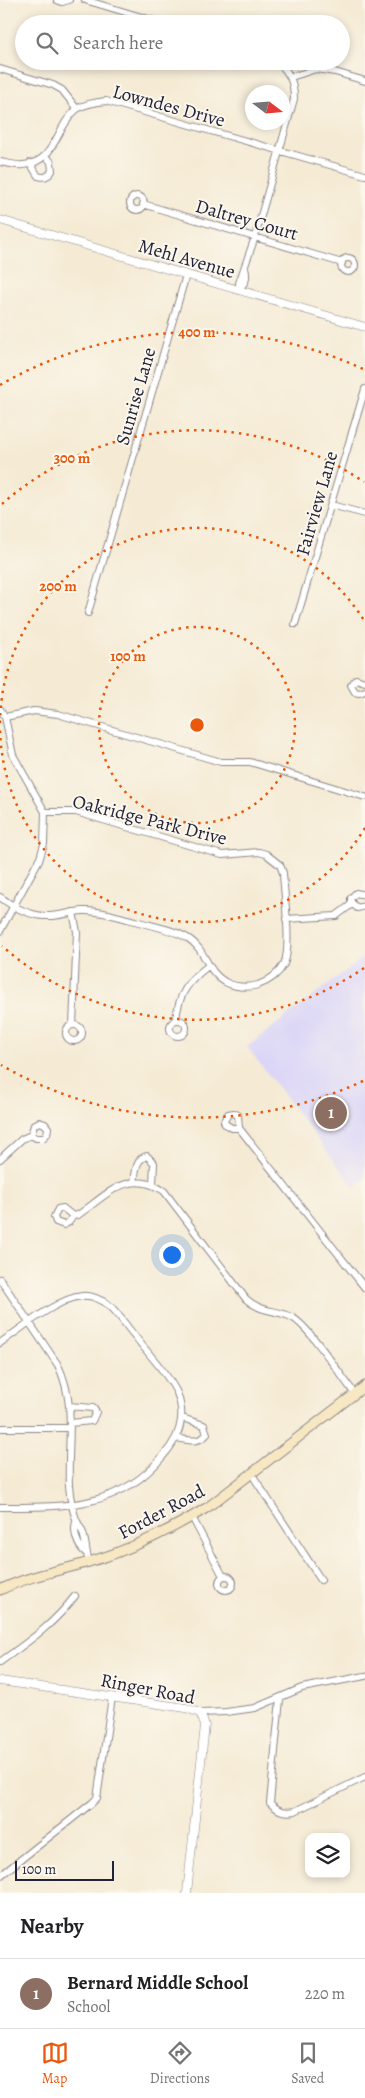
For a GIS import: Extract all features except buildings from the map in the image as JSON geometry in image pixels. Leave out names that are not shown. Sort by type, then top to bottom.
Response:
[{"type":"main road","name":"Forder Road","points":[[0,1590],[87,1558],[143,1541],[192,1517],[208,1507],[365,1386]]},
{"type":"street","points":[[57,0],[62,2],[69,0]]},
{"type":"street","points":[[85,0],[135,15]]},
{"type":"street","points":[[0,69],[42,81],[62,90],[77,109],[66,122],[46,156],[22,165],[0,162]]},
{"type":"street","points":[[240,289],[239,283],[255,237],[294,99],[294,85],[286,70]]},
{"type":"street","points":[[291,77],[316,70],[334,72],[365,81]]},
{"type":"street","name":"Lowndes Drive","points":[[77,109],[98,102],[112,102],[365,175]]},
{"type":"street","points":[[30,163],[38,176],[50,176],[52,171],[51,162],[46,156]]},
{"type":"street","name":"Daltrey Court","points":[[144,204],[342,263]]},
{"type":"street","name":"Mehl Avenue","points":[[0,220],[365,327]]},
{"type":"street","name":"Sunrise Lane","points":[[88,613],[186,275]]},
{"type":"street","name":"Fairview Lane","points":[[296,624],[365,389]]},
{"type":"street","points":[[331,504],[365,514]]},
{"type":"street","points":[[365,682],[356,679],[352,685],[355,692],[365,691]]},
{"type":"street","points":[[0,709],[5,717],[13,755],[45,812],[44,844],[40,858],[0,931]]},
{"type":"street","points":[[5,717],[34,711],[58,714],[222,762],[250,762],[365,798]]},
{"type":"street","name":"Oakridge Park Drive","points":[[0,897],[35,915],[48,917],[72,912],[101,912],[181,934],[199,948],[208,966],[225,982],[238,986],[247,988],[267,982],[285,962],[287,949],[283,873],[280,865],[266,854],[259,852],[222,855],[76,812],[45,812]]},
{"type":"street","points":[[365,895],[358,892],[351,898],[352,904],[357,908],[365,906]]},
{"type":"street","points":[[286,919],[336,916],[352,904]]},
{"type":"street","points":[[72,912],[76,932],[73,1025]]},
{"type":"street","points":[[176,1020],[183,991],[194,977],[208,966]]},
{"type":"street","points":[[239,1128],[365,1288]]},
{"type":"street","points":[[0,1158],[22,1139],[31,1135]]},
{"type":"street","points":[[134,1182],[138,1161],[142,1157],[147,1156],[154,1163],[153,1184]]},
{"type":"street","points":[[73,1216],[78,1215],[128,1182],[153,1184],[164,1191],[246,1299],[258,1308],[284,1314],[300,1323],[355,1394]]},
{"type":"street","points":[[0,1278],[58,1365],[69,1394],[69,1486],[76,1521],[81,1528],[87,1548],[87,1558]]},
{"type":"street","points":[[0,1343],[67,1299],[83,1296],[104,1302],[113,1310],[172,1385],[178,1398],[182,1418],[176,1438],[150,1470],[128,1488],[112,1496],[72,1505],[0,1507]]},
{"type":"street","points":[[0,1428],[70,1425],[92,1421],[96,1412],[93,1408],[85,1406],[69,1406]]},
{"type":"street","points":[[176,1438],[196,1441],[203,1439],[207,1434],[204,1425],[182,1418]]},
{"type":"street","points":[[250,1473],[321,1580]]},
{"type":"street","points":[[192,1517],[223,1576]]},
{"type":"street","points":[[0,1662],[50,1625],[60,1616],[75,1596]]},
{"type":"street","points":[[200,1713],[240,1710],[280,1699],[302,1688],[365,1676]]},
{"type":"street","name":"Ringer Road","points":[[0,1681],[186,1708],[200,1713],[205,1725],[186,1893]]},
{"type":"street","points":[[0,1876],[97,1798],[112,1697]]},
{"type":"street","points":[[280,1699],[271,1783],[270,1803],[273,1806],[279,1811],[295,1811],[365,1777]]},
{"type":"shaded area","points":[[365,956],[365,1179],[354,1187],[247,1047]]},
{"type":"place","name":"Bernard Middle School","points":[[331,1113]]}]
